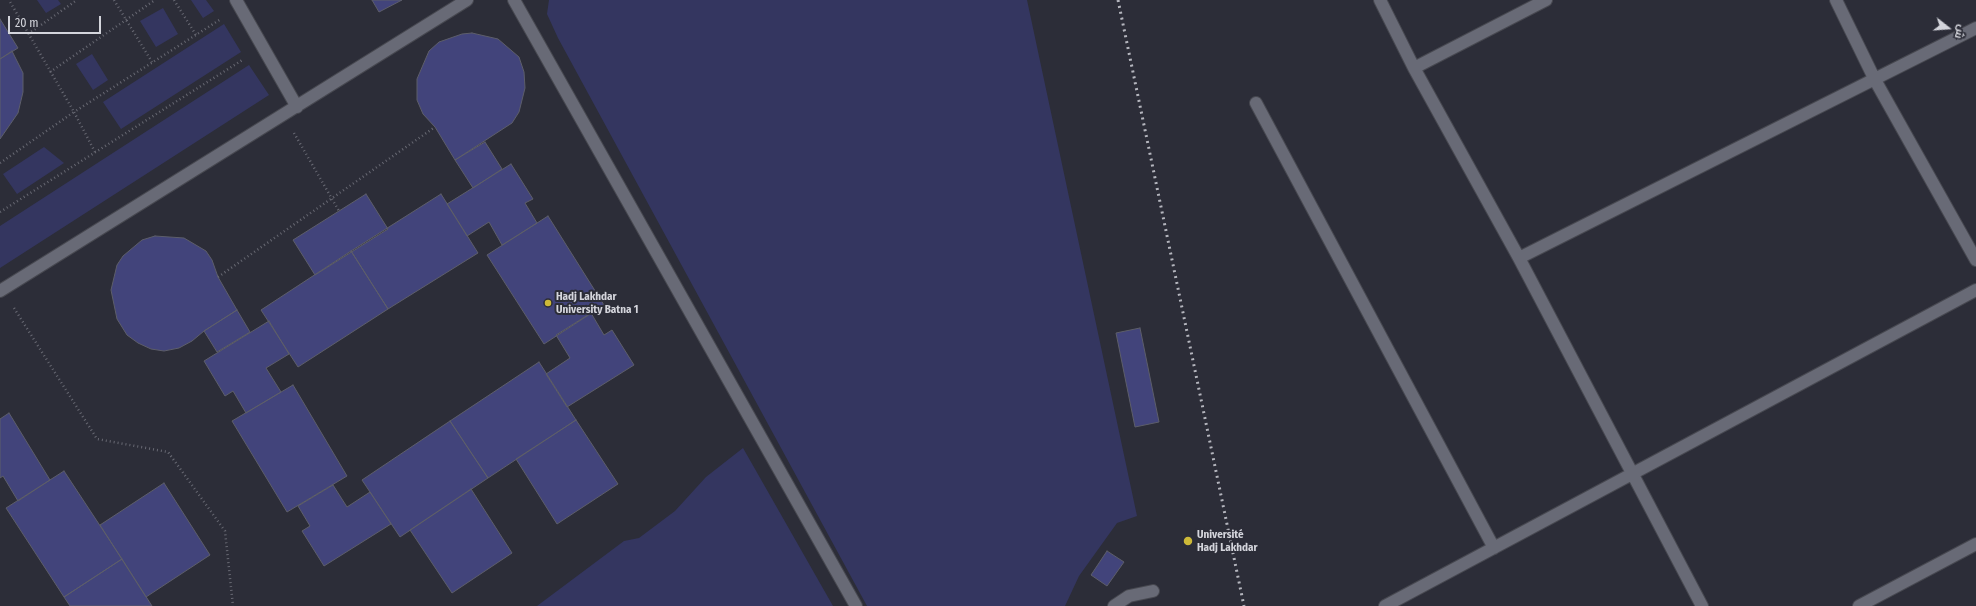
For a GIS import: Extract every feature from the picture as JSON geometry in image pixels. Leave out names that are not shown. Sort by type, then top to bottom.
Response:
[{"type":"street","points":[[1,290],[297,108],[468,0]]},
{"type":"street","points":[[514,0],[856,606]]},
{"type":"street","points":[[1380,0],[1414,68],[1519,258],[1702,606]]},
{"type":"street","points":[[1414,68],[1546,0]]},
{"type":"street","points":[[1836,0],[1875,80],[1976,260]]},
{"type":"street","points":[[238,3],[297,108]]},
{"type":"street","points":[[1519,258],[1976,28]]},
{"type":"street","points":[[1256,103],[1494,548]]},
{"type":"street","points":[[1385,606],[1976,290]]},
{"type":"street","points":[[1859,606],[1976,544]]},
{"type":"street","points":[[1114,606],[1129,596],[1153,591]]},
{"type":"path","points":[[8,0],[74,112],[95,152]]},
{"type":"path","points":[[28,34],[77,0]]},
{"type":"path","points":[[114,0],[152,62]]},
{"type":"path","points":[[50,72],[155,0]]},
{"type":"path","points":[[174,0],[196,35]]},
{"type":"path","points":[[0,163],[74,112],[196,35],[238,3]]},
{"type":"path","points":[[0,212],[263,47]]},
{"type":"path","points":[[284,115],[339,211]]},
{"type":"path","points":[[218,277],[435,127]]},
{"type":"path","points":[[1,290],[97,439],[168,452],[225,531],[233,606]]},
{"type":"shaded area","points":[[37,0],[58,0],[61,4],[46,13]]},
{"type":"shaded area","points":[[191,0],[206,0],[214,11],[203,18]]},
{"type":"shaded area","points":[[549,0],[1027,0],[1137,516],[1117,523],[1079,576],[1065,606],[867,606],[558,38],[547,14]]},
{"type":"shaded area","points":[[163,8],[178,34],[156,47],[140,21]]},
{"type":"shaded area","points":[[224,24],[241,52],[121,129],[103,102]]},
{"type":"shaded area","points":[[92,54],[108,80],[93,90],[76,64]]},
{"type":"shaded area","points":[[249,65],[269,95],[0,268],[0,226]]},
{"type":"shaded area","points":[[44,147],[64,163],[17,194],[3,174]]},
{"type":"shaded area","points":[[743,448],[833,606],[537,606],[624,541],[639,538],[675,511],[706,477]]},
{"type":"building","points":[[372,0],[402,0],[379,12]]},
{"type":"building","points":[[0,19],[18,48],[0,59]]},
{"type":"building","points":[[472,33],[498,39],[519,57],[524,72],[525,88],[519,112],[512,123],[455,160],[435,127],[423,114],[417,100],[417,79],[429,51],[439,42],[462,34]]},
{"type":"building","points":[[12,51],[23,73],[23,92],[18,113],[0,139],[0,59]]},
{"type":"building","points":[[485,142],[502,169],[473,188],[455,160]]},
{"type":"building","points":[[511,164],[533,199],[525,203],[537,223],[502,245],[489,222],[467,236],[447,204]]},
{"type":"building","points":[[366,194],[388,229],[315,275],[293,240]]},
{"type":"building","points":[[441,194],[478,253],[388,309],[351,251]]},
{"type":"building","points":[[548,216],[604,305],[544,344],[487,255]]},
{"type":"building","points":[[155,236],[184,238],[206,251],[212,260],[218,277],[237,310],[204,331],[192,341],[179,348],[164,351],[151,349],[138,343],[127,335],[117,319],[111,290],[117,265],[123,256],[142,240]]},
{"type":"building","points":[[351,251],[388,309],[298,367],[261,310]]},
{"type":"building","points":[[237,310],[250,332],[217,352],[204,331]]},
{"type":"building","points":[[591,313],[604,335],[612,330],[634,365],[567,407],[546,374],[570,358],[556,335]]},
{"type":"building","points":[[269,321],[289,354],[266,368],[281,392],[246,413],[233,391],[225,396],[204,361]]},
{"type":"building","points":[[1140,328],[1159,422],[1135,427],[1116,333]]},
{"type":"building","points":[[539,362],[576,420],[488,478],[450,421]]},
{"type":"building","points":[[293,385],[347,476],[287,512],[232,421]]},
{"type":"building","points":[[9,413],[50,480],[18,501],[3,476],[0,478],[0,419]]},
{"type":"building","points":[[576,420],[618,484],[557,524],[516,459]]},
{"type":"building","points":[[450,421],[488,478],[400,537],[362,480]]},
{"type":"building","points":[[64,471],[122,559],[64,597],[6,508]]},
{"type":"building","points":[[164,483],[210,555],[146,597],[100,525]]},
{"type":"building","points":[[333,485],[347,507],[370,492],[391,524],[324,566],[302,531],[310,526],[298,506]]},
{"type":"building","points":[[471,489],[512,553],[452,593],[410,530]]},
{"type":"building","points":[[1107,551],[1124,562],[1107,586],[1091,575]]},
{"type":"building","points":[[122,559],[152,606],[70,606],[64,597]]},
{"type":"railway","points":[[1118,0],[1244,606]]},
{"type":"place","name":"Hadj Lakhdar University Batna 1","points":[[548,303]]},
{"type":"place","name":"Université Hadj Lakhdar","points":[[1188,541]]}]
